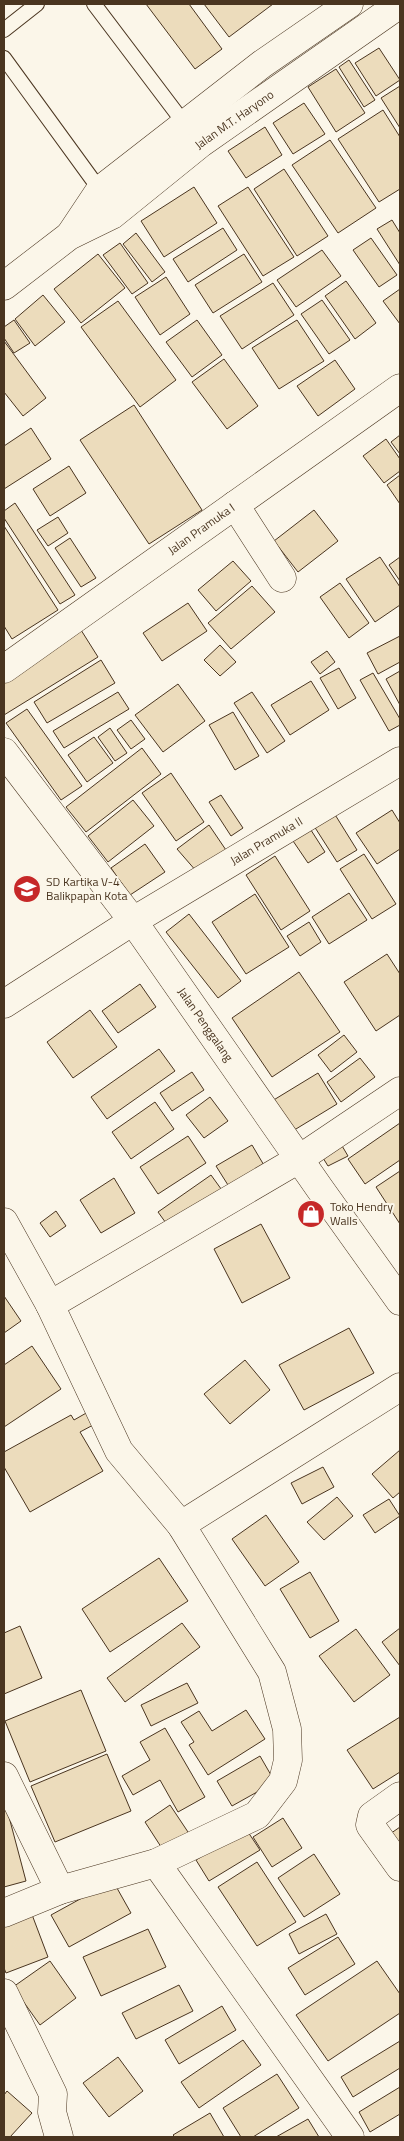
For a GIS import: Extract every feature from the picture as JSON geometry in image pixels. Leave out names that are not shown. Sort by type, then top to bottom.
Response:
[{"type":"street","name":"Jalan M.T. Haryono","points":[[4,286],[69,236],[112,215],[262,64],[349,4]]},
{"type":"street","name":"Jalan M.T. Haryono","points":[[69,236],[100,190],[397,13]]},
{"type":"street","name":"Jalan Pramuka I","points":[[4,669],[400,388]]},
{"type":"street","points":[[235,505],[282,578]]},
{"type":"street","name":"Jalan Penggalang","points":[[4,752],[133,920],[299,1159],[400,1300]]},
{"type":"street","name":"Jalan Pramuka II","points":[[4,1004],[133,920],[400,761]]},
{"type":"street","points":[[50,1305],[299,1159],[400,1091]]},
{"type":"street","points":[[4,1222],[50,1305],[119,1451],[181,1524],[272,1672],[287,1729],[288,1760],[283,1782],[257,1815],[156,1863],[60,1890],[4,1913]]},
{"type":"street","points":[[181,1524],[400,1387]]},
{"type":"street","points":[[4,1776],[60,1890]]},
{"type":"street","points":[[400,1796],[372,1816],[370,1824],[400,1867]]},
{"type":"street","points":[[156,1863],[350,2137]]},
{"type":"street","points":[[4,1993],[53,2094],[52,2112],[59,2137]]},
{"type":"lane","points":[[4,30],[36,4]]},
{"type":"lane","points":[[94,4],[193,133]]},
{"type":"lane","points":[[4,58],[100,190]]},
{"type":"building","points":[[146,4],[189,4],[222,49],[195,69]]},
{"type":"building","points":[[204,4],[273,4],[229,37]]},
{"type":"building","points":[[379,48],[400,80],[376,96],[355,63]]},
{"type":"building","points":[[349,60],[375,100],[364,107],[339,67]]},
{"type":"building","points":[[336,69],[365,113],[336,132],[308,87]]},
{"type":"building","points":[[400,86],[400,128],[381,98]]},
{"type":"building","points":[[304,103],[325,134],[293,154],[273,123]]},
{"type":"building","points":[[383,110],[400,137],[400,189],[379,202],[338,139]]},
{"type":"building","points":[[265,127],[282,155],[246,178],[228,151]]},
{"type":"building","points":[[330,140],[376,208],[338,233],[292,165]]},
{"type":"building","points":[[284,169],[328,236],[297,256],[254,189]]},
{"type":"building","points":[[194,187],[217,223],[164,257],[141,221]]},
{"type":"building","points":[[248,187],[294,257],[263,276],[218,206]]},
{"type":"building","points":[[392,220],[400,233],[400,265],[377,229]]},
{"type":"building","points":[[223,228],[237,250],[188,282],[173,259]]},
{"type":"building","points":[[136,233],[165,272],[152,282],[123,244]]},
{"type":"building","points":[[371,238],[397,275],[379,287],[353,250]]},
{"type":"building","points":[[120,243],[148,283],[132,294],[103,255]]},
{"type":"building","points":[[322,250],[341,276],[296,307],[277,280]]},
{"type":"building","points":[[98,254],[125,288],[81,323],[54,289]]},
{"type":"building","points":[[244,254],[262,282],[213,313],[195,285]]},
{"type":"building","points":[[166,277],[190,314],[160,335],[135,297]]},
{"type":"building","points":[[346,281],[376,323],[355,339],[325,296]]},
{"type":"building","points":[[273,283],[294,315],[242,349],[220,316]]},
{"type":"building","points":[[400,289],[400,324],[383,301]]},
{"type":"building","points":[[43,295],[65,322],[35,346],[15,319]]},
{"type":"building","points":[[322,300],[350,340],[329,354],[301,314]]},
{"type":"building","points":[[118,301],[176,380],[140,407],[81,327]]},
{"type":"building","points":[[14,320],[30,343],[14,353],[4,338],[4,327]]},
{"type":"building","points":[[197,320],[222,355],[192,377],[166,342]]},
{"type":"building","points":[[297,320],[324,361],[279,389],[252,348]]},
{"type":"building","points":[[4,341],[46,398],[23,416],[4,392]]},
{"type":"building","points":[[224,359],[258,406],[227,429],[192,382]]},
{"type":"building","points":[[335,360],[355,389],[318,416],[297,386]]},
{"type":"building","points":[[134,405],[202,510],[149,544],[80,440]]},
{"type":"building","points":[[31,428],[51,459],[4,489],[4,446]]},
{"type":"building","points":[[400,435],[400,454],[391,442]]},
{"type":"building","points":[[386,439],[400,459],[400,471],[384,483],[363,456]]},
{"type":"building","points":[[69,466],[86,493],[50,516],[33,489]]},
{"type":"building","points":[[400,475],[400,504],[387,485]]},
{"type":"building","points":[[15,503],[75,595],[60,604],[4,518],[4,511]]},
{"type":"building","points":[[314,510],[338,541],[298,572],[274,541]]},
{"type":"building","points":[[58,517],[68,533],[48,546],[37,530]]},
{"type":"building","points":[[4,526],[58,610],[12,639],[4,626]]},
{"type":"building","points":[[70,538],[96,578],[81,587],[55,548]]},
{"type":"building","points":[[380,557],[400,587],[400,605],[375,622],[346,579]]},
{"type":"building","points":[[400,557],[400,581],[389,565]]},
{"type":"building","points":[[233,561],[251,581],[216,611],[198,590]]},
{"type":"building","points":[[340,583],[369,623],[349,638],[320,597]]},
{"type":"building","points":[[252,586],[275,612],[231,649],[208,623]]},
{"type":"building","points":[[188,603],[207,631],[162,661],[143,633]]},
{"type":"building","points":[[81,630],[98,657],[4,715],[4,678]]},
{"type":"building","points":[[400,636],[400,662],[378,674],[367,653]]},
{"type":"building","points":[[220,645],[236,662],[220,676],[204,660]]},
{"type":"building","points":[[327,651],[335,662],[320,674],[311,662]]},
{"type":"building","points":[[101,660],[115,683],[47,723],[34,702]]},
{"type":"building","points":[[339,668],[356,698],[338,709],[320,678]]},
{"type":"building","points":[[400,671],[400,705],[386,679]]},
{"type":"building","points":[[373,673],[400,719],[400,725],[389,731],[360,680]]},
{"type":"building","points":[[311,681],[329,710],[290,735],[271,705]]},
{"type":"building","points":[[178,684],[205,721],[163,752],[135,715]]},
{"type":"building","points":[[118,692],[129,709],[64,748],[53,731]]},
{"type":"building","points":[[252,692],[285,741],[267,753],[234,703]]},
{"type":"building","points":[[27,709],[82,786],[61,800],[6,723]]},
{"type":"building","points":[[233,712],[259,756],[235,770],[209,725]]},
{"type":"building","points":[[131,720],[145,739],[131,749],[117,730]]},
{"type":"building","points":[[110,728],[127,753],[115,761],[98,737]]},
{"type":"building","points":[[94,737],[113,763],[87,782],[68,755]]},
{"type":"building","points":[[142,748],[161,774],[86,832],[66,807]]},
{"type":"building","points":[[171,773],[204,822],[176,841],[142,793]]},
{"type":"building","points":[[221,795],[243,828],[231,836],[209,802]]},
{"type":"building","points":[[133,800],[154,826],[108,862],[88,836]]},
{"type":"building","points":[[392,810],[400,823],[400,849],[377,864],[356,833]]},
{"type":"building","points":[[334,813],[357,850],[337,862],[314,826]]},
{"type":"building","points":[[209,825],[228,853],[197,872],[177,849]]},
{"type":"building","points":[[309,827],[325,852],[308,863],[291,838]]},
{"type":"building","points":[[145,844],[165,872],[130,895],[111,868]]},
{"type":"building","points":[[364,854],[396,904],[372,919],[340,869]]},
{"type":"building","points":[[275,856],[310,911],[281,930],[246,875]]},
{"type":"building","points":[[349,893],[367,920],[329,944],[312,917]]},
{"type":"building","points":[[255,894],[289,947],[246,974],[212,922]]},
{"type":"building","points":[[189,914],[241,981],[218,998],[166,932]]},
{"type":"building","points":[[309,922],[321,942],[300,956],[287,936]]},
{"type":"building","points":[[387,954],[400,974],[400,1015],[376,1031],[344,982]]},
{"type":"building","points":[[299,972],[340,1032],[272,1077],[232,1018]]},
{"type":"building","points":[[140,984],[156,1007],[118,1033],[102,1011]]},
{"type":"building","points":[[90,1010],[117,1047],[73,1078],[47,1042]]},
{"type":"building","points":[[344,1035],[357,1052],[331,1072],[318,1055]]},
{"type":"building","points":[[159,1049],[175,1071],[107,1119],[91,1097]]},
{"type":"building","points":[[360,1058],[375,1077],[341,1102],[327,1082]]},
{"type":"building","points":[[192,1072],[204,1090],[172,1111],[160,1093]]},
{"type":"building","points":[[318,1073],[337,1104],[291,1132],[272,1101]]},
{"type":"building","points":[[210,1097],[228,1121],[204,1138],[186,1115]]},
{"type":"building","points":[[155,1102],[174,1129],[131,1159],[112,1132]]},
{"type":"building","points":[[400,1123],[400,1160],[365,1184],[348,1159]]},
{"type":"building","points":[[188,1136],[206,1163],[158,1194],[140,1167]]},
{"type":"building","points":[[338,1139],[348,1156],[328,1166],[318,1150]]},
{"type":"building","points":[[252,1145],[268,1172],[233,1193],[216,1166]]},
{"type":"building","points":[[400,1171],[400,1224],[376,1187]]},
{"type":"building","points":[[211,1175],[224,1193],[171,1230],[158,1212]]},
{"type":"building","points":[[114,1178],[135,1213],[101,1233],[80,1200]]},
{"type":"building","points":[[56,1211],[66,1226],[50,1237],[40,1223]]},
{"type":"building","points":[[261,1224],[290,1278],[242,1303],[214,1249]]},
{"type":"building","points":[[4,1296],[21,1321],[4,1333]]},
{"type":"building","points":[[349,1328],[374,1373],[304,1410],[279,1365]]},
{"type":"building","points":[[32,1346],[61,1389],[4,1427],[4,1365]]},
{"type":"building","points":[[245,1360],[270,1390],[230,1424],[204,1394]]},
{"type":"building","points":[[88,1412],[95,1424],[80,1432],[103,1471],[30,1512],[4,1467],[4,1452],[71,1415],[74,1420]]},
{"type":"building","points":[[400,1450],[400,1492],[393,1498],[372,1474]]},
{"type":"building","points":[[323,1467],[334,1487],[302,1504],[291,1483]]},
{"type":"building","points":[[337,1497],[353,1516],[324,1540],[307,1522]]},
{"type":"building","points":[[389,1499],[400,1516],[375,1533],[363,1515]]},
{"type":"building","points":[[266,1515],[299,1562],[265,1586],[232,1539]]},
{"type":"building","points":[[159,1558],[188,1601],[110,1652],[82,1609]]},
{"type":"building","points":[[310,1572],[339,1621],[310,1638],[280,1589]]},
{"type":"building","points":[[182,1623],[200,1647],[125,1702],[107,1678]]},
{"type":"building","points":[[20,1626],[42,1678],[4,1694],[4,1633]]},
{"type":"building","points":[[400,1628],[400,1666],[382,1642]]},
{"type":"building","points":[[356,1629],[390,1675],[354,1702],[319,1656]]},
{"type":"building","points":[[187,1683],[198,1703],[151,1726],[141,1705]]},
{"type":"building","points":[[81,1690],[106,1751],[30,1782],[5,1721]]},
{"type":"building","points":[[246,1710],[265,1739],[208,1775],[189,1745],[194,1742],[181,1722],[199,1711],[212,1731]]},
{"type":"building","points":[[400,1717],[400,1772],[373,1789],[347,1750]]},
{"type":"building","points":[[165,1728],[205,1797],[178,1812],[160,1780],[133,1795],[122,1776],[150,1760],[140,1742]]},
{"type":"building","points":[[107,1754],[131,1811],[55,1842],[31,1786]]},
{"type":"building","points":[[260,1756],[275,1782],[232,1806],[217,1781]]},
{"type":"building","points":[[4,1798],[26,1881],[4,1887]]},
{"type":"building","points":[[170,1805],[190,1835],[165,1853],[145,1822]]},
{"type":"building","points":[[283,1818],[302,1848],[272,1867],[253,1837]]},
{"type":"building","points":[[400,1827],[400,1853],[387,1836]]},
{"type":"building","points":[[246,1829],[260,1850],[209,1881],[196,1860]]},
{"type":"building","points":[[314,1854],[340,1894],[304,1917],[278,1878]]},
{"type":"building","points":[[257,1862],[296,1922],[257,1946],[218,1887]]},
{"type":"building","points":[[113,1881],[131,1913],[69,1947],[51,1915]]},
{"type":"building","points":[[31,1912],[48,1957],[6,1973],[4,1968],[4,1922]]},
{"type":"building","points":[[326,1914],[337,1934],[299,1954],[289,1934]]},
{"type":"building","points":[[148,1929],[166,1967],[101,1996],[83,1957]]},
{"type":"building","points":[[338,1937],[355,1964],[305,1995],[288,1968]]},
{"type":"building","points":[[50,1961],[76,1998],[40,2025],[13,1987]]},
{"type":"building","points":[[377,1961],[400,1994],[400,2013],[328,2061],[296,2015]]},
{"type":"building","points":[[179,1985],[193,2011],[136,2039],[122,2013]]},
{"type":"building","points":[[222,2006],[236,2030],[179,2064],[165,2040]]},
{"type":"building","points":[[243,2040],[261,2065],[199,2108],[181,2082]]},
{"type":"building","points":[[400,2041],[400,2068],[353,2097],[341,2077]]},
{"type":"building","points":[[118,2057],[143,2091],[109,2117],[83,2083]]},
{"type":"building","points":[[277,2074],[299,2108],[253,2137],[241,2137],[223,2108]]},
{"type":"building","points":[[400,2087],[400,2114],[370,2132],[359,2112]]},
{"type":"building","points":[[7,2091],[32,2113],[10,2137],[4,2137],[4,2095]]},
{"type":"building","points":[[210,2113],[224,2137],[175,2137],[173,2135]]},
{"type":"building","points":[[308,2119],[319,2137],[276,2137]]},
{"type":"place","name":"SD Kartika V-4 Balikpapan Kota","points":[[27,889]]},
{"type":"place","name":"Toko Hendry Walls","points":[[311,1214]]}]
